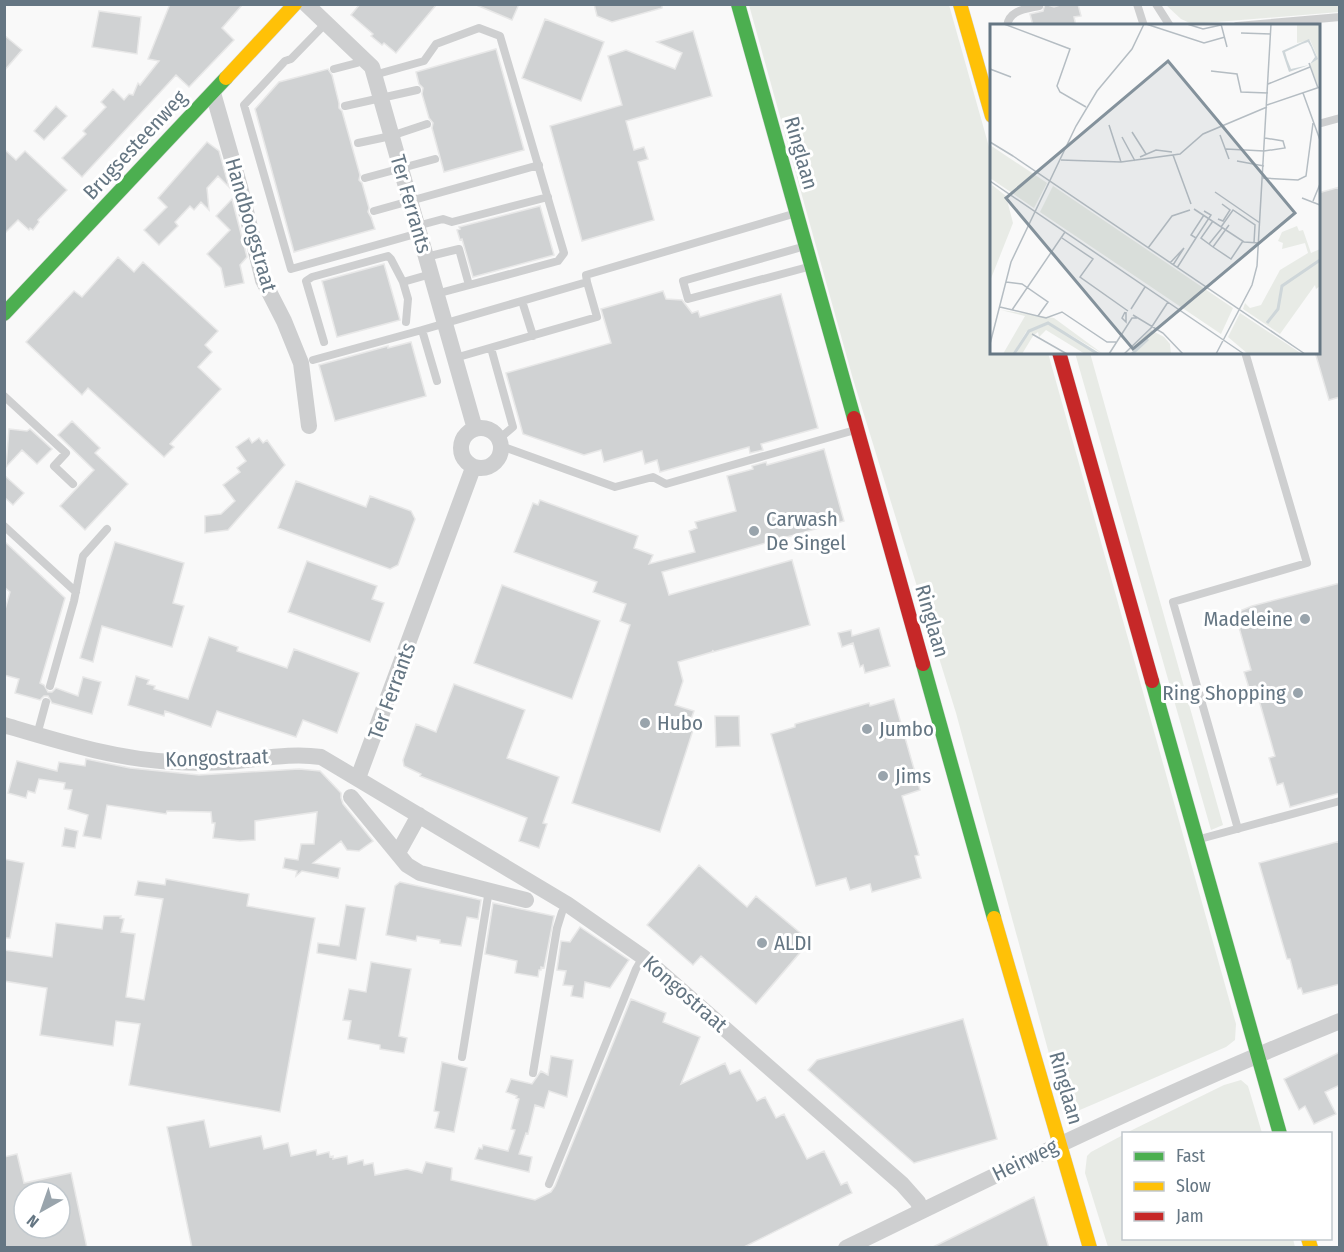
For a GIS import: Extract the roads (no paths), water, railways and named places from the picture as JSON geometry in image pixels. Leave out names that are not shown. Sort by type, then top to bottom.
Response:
[{"type":"main road","name":"Brugsesteenweg","points":[[4,315],[295,4]]},
{"type":"main road","name":"Ringlaan","points":[[738,4],[981,872],[1090,1248]]},
{"type":"main road","points":[[960,4],[987,84],[990,103]]},
{"type":"main road","points":[[1060,354],[1279,1132]]},
{"type":"street","name":"Ter Ferrants","points":[[306,4],[372,66],[475,429]]},
{"type":"street","name":"Handboogstraat","points":[[213,93],[263,280],[284,321],[301,363],[309,426]]},
{"type":"street","points":[[4,289],[17,301]]},
{"type":"street","points":[[485,428],[492,431],[500,442],[498,459],[493,465],[480,469],[473,468],[465,462],[460,448],[465,434],[475,429],[485,428]]},
{"type":"street","name":"Ter Ferrants","points":[[358,778],[473,468]]},
{"type":"street","name":"Kongostraat","points":[[4,724],[37,735],[131,757],[173,762],[224,762],[303,754],[321,757],[567,904],[643,957],[902,1184],[918,1202],[921,1211]]},
{"type":"street","points":[[351,797],[407,864],[420,873],[526,900]]},
{"type":"street","points":[[398,853],[419,815]]},
{"type":"street","name":"Heirweg","points":[[846,1248],[1060,1143],[1258,1054],[1340,1021]]},
{"type":"lane","points":[[1137,4],[1143,24]]},
{"type":"lane","points":[[1156,4],[1169,24]]},
{"type":"lane","points":[[1007,24],[1013,13],[1039,6]]},
{"type":"lane","points":[[1260,24],[1340,17]]},
{"type":"lane","points":[[326,23],[291,60],[285,61],[244,105],[291,269],[443,219],[453,222],[548,197]]},
{"type":"lane","points":[[374,75],[423,61],[436,44],[479,28],[500,36],[564,253],[558,261],[436,294]]},
{"type":"lane","points":[[334,69],[357,63],[361,57]]},
{"type":"lane","points":[[345,106],[417,90]]},
{"type":"lane","points":[[1320,123],[1340,118]]},
{"type":"lane","points":[[358,143],[391,136],[427,124]]},
{"type":"lane","points":[[365,178],[435,159]]},
{"type":"lane","points":[[374,211],[539,165]]},
{"type":"lane","points":[[454,358],[597,317],[586,275],[796,213]]},
{"type":"lane","points":[[806,246],[683,281],[688,299],[811,266]]},
{"type":"lane","points":[[426,257],[459,249],[469,285]]},
{"type":"lane","points":[[324,342],[306,281],[312,277],[388,256],[392,259],[403,282],[408,299],[406,322]]},
{"type":"lane","points":[[403,282],[431,274]]},
{"type":"lane","points":[[313,360],[587,282]]},
{"type":"lane","points":[[522,301],[533,336]]},
{"type":"lane","points":[[422,330],[437,381]]},
{"type":"lane","points":[[491,348],[513,427],[500,442],[615,487],[653,477],[666,484],[857,429]]},
{"type":"lane","points":[[1238,829],[1173,602],[1307,563],[1246,354]]},
{"type":"lane","points":[[4,396],[66,453],[54,466],[73,484]]},
{"type":"lane","points":[[4,526],[76,592]]},
{"type":"lane","points":[[50,687],[76,592],[83,556],[107,529]]},
{"type":"lane","points":[[37,735],[46,702]]},
{"type":"lane","points":[[1197,840],[1340,801]]},
{"type":"lane","points":[[462,1057],[489,890]]},
{"type":"lane","points":[[533,1073],[557,928],[567,904]]},
{"type":"lane","points":[[549,1184],[587,1085],[643,957]]},
{"type":"place","name":"Carwash De Singel","points":[[754,531]]},
{"type":"place","name":"Madeleine","points":[[1305,619]]},
{"type":"place","name":"Ring Shopping","points":[[1298,693]]},
{"type":"place","name":"Hubo","points":[[645,723]]},
{"type":"place","name":"Jumbo","points":[[867,729]]},
{"type":"place","name":"Jims","points":[[883,776]]},
{"type":"place","name":"ALDI","points":[[762,943]]}]
